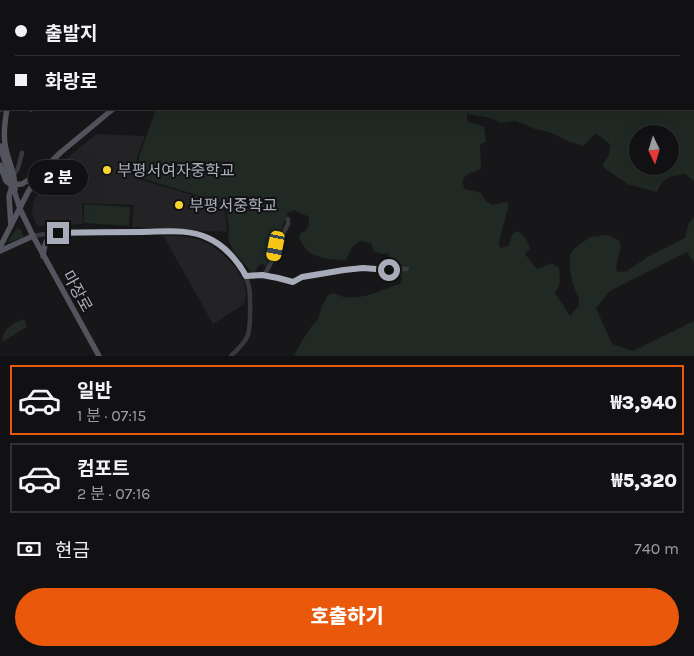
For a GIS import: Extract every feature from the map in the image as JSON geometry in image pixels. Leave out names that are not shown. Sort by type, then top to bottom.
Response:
[{"type":"main road","points":[[6,110],[5,144],[14,182],[9,196],[11,227]]},
{"type":"main road","points":[[0,249],[28,192],[41,172],[60,153],[112,110]]},
{"type":"main road","points":[[0,146],[14,182]]},
{"type":"main road","points":[[0,165],[6,181],[22,184],[41,172]]},
{"type":"main road","name":"마장로","points":[[14,182],[15,194],[20,209],[33,236],[99,356]]},
{"type":"main road","points":[[43,256],[46,241],[58,233]]},
{"type":"main road","points":[[0,249],[33,236]]},
{"type":"street","points":[[14,182],[22,153]]},
{"type":"street","points":[[264,276],[273,259],[276,246],[284,234],[288,219]]},
{"type":"street","points":[[33,236],[58,233],[175,231],[199,234],[210,239],[223,248],[239,265],[246,276],[250,293],[248,336],[231,356]]},
{"type":"street","points":[[246,276],[264,276],[293,282],[302,277],[344,270],[363,268],[406,269]]},
{"type":"shaded area","points":[[156,110],[694,110],[694,181],[685,174],[671,177],[662,183],[657,192],[627,184],[602,166],[609,154],[611,145],[596,133],[583,146],[516,121],[501,123],[491,118],[467,114],[467,121],[484,127],[486,142],[480,145],[481,169],[466,175],[462,182],[465,189],[481,193],[485,200],[493,205],[505,202],[509,204],[499,242],[500,248],[508,246],[513,234],[517,231],[527,240],[530,248],[525,254],[537,269],[552,263],[559,268],[560,283],[555,293],[570,316],[579,305],[570,270],[570,255],[575,248],[590,237],[608,235],[618,240],[621,246],[616,266],[617,272],[627,271],[649,256],[685,238],[689,223],[694,217],[694,263],[687,252],[610,291],[596,308],[612,344],[633,351],[694,321],[694,356],[294,356],[311,327],[318,319],[328,295],[333,293],[344,297],[360,297],[400,284],[402,278],[391,264],[388,253],[382,254],[373,251],[372,244],[361,241],[352,247],[346,260],[336,260],[314,255],[305,248],[299,238],[309,225],[309,217],[294,210],[288,213],[266,267],[263,264],[259,265],[255,272],[252,273],[234,252],[228,239],[226,204],[138,177],[139,157]]},
{"type":"shaded area","points":[[97,134],[145,136],[137,157],[136,178],[224,205],[227,232],[132,227],[134,205],[82,203],[83,224],[37,226],[32,214],[33,202],[51,174],[77,172],[76,167],[55,168]]},
{"type":"shaded area","points":[[84,204],[130,207],[129,226],[84,223]]},
{"type":"shaded area","points":[[17,228],[21,230],[24,237],[7,243]]},
{"type":"shaded area","points":[[163,235],[200,240],[211,245],[226,257],[244,281],[246,295],[244,304],[213,324]]},
{"type":"shaded area","points":[[24,319],[27,327],[2,342],[7,329]]},
{"type":"place","name":"부평서여자중학교","points":[[107,170]]},
{"type":"place","name":"부평서중학교","points":[[179,205]]},
{"type":"route","points":[[58,233],[175,231],[199,234],[223,248],[239,265],[246,276],[262,275],[293,282],[302,277],[344,270],[363,268],[389,270]]}]
